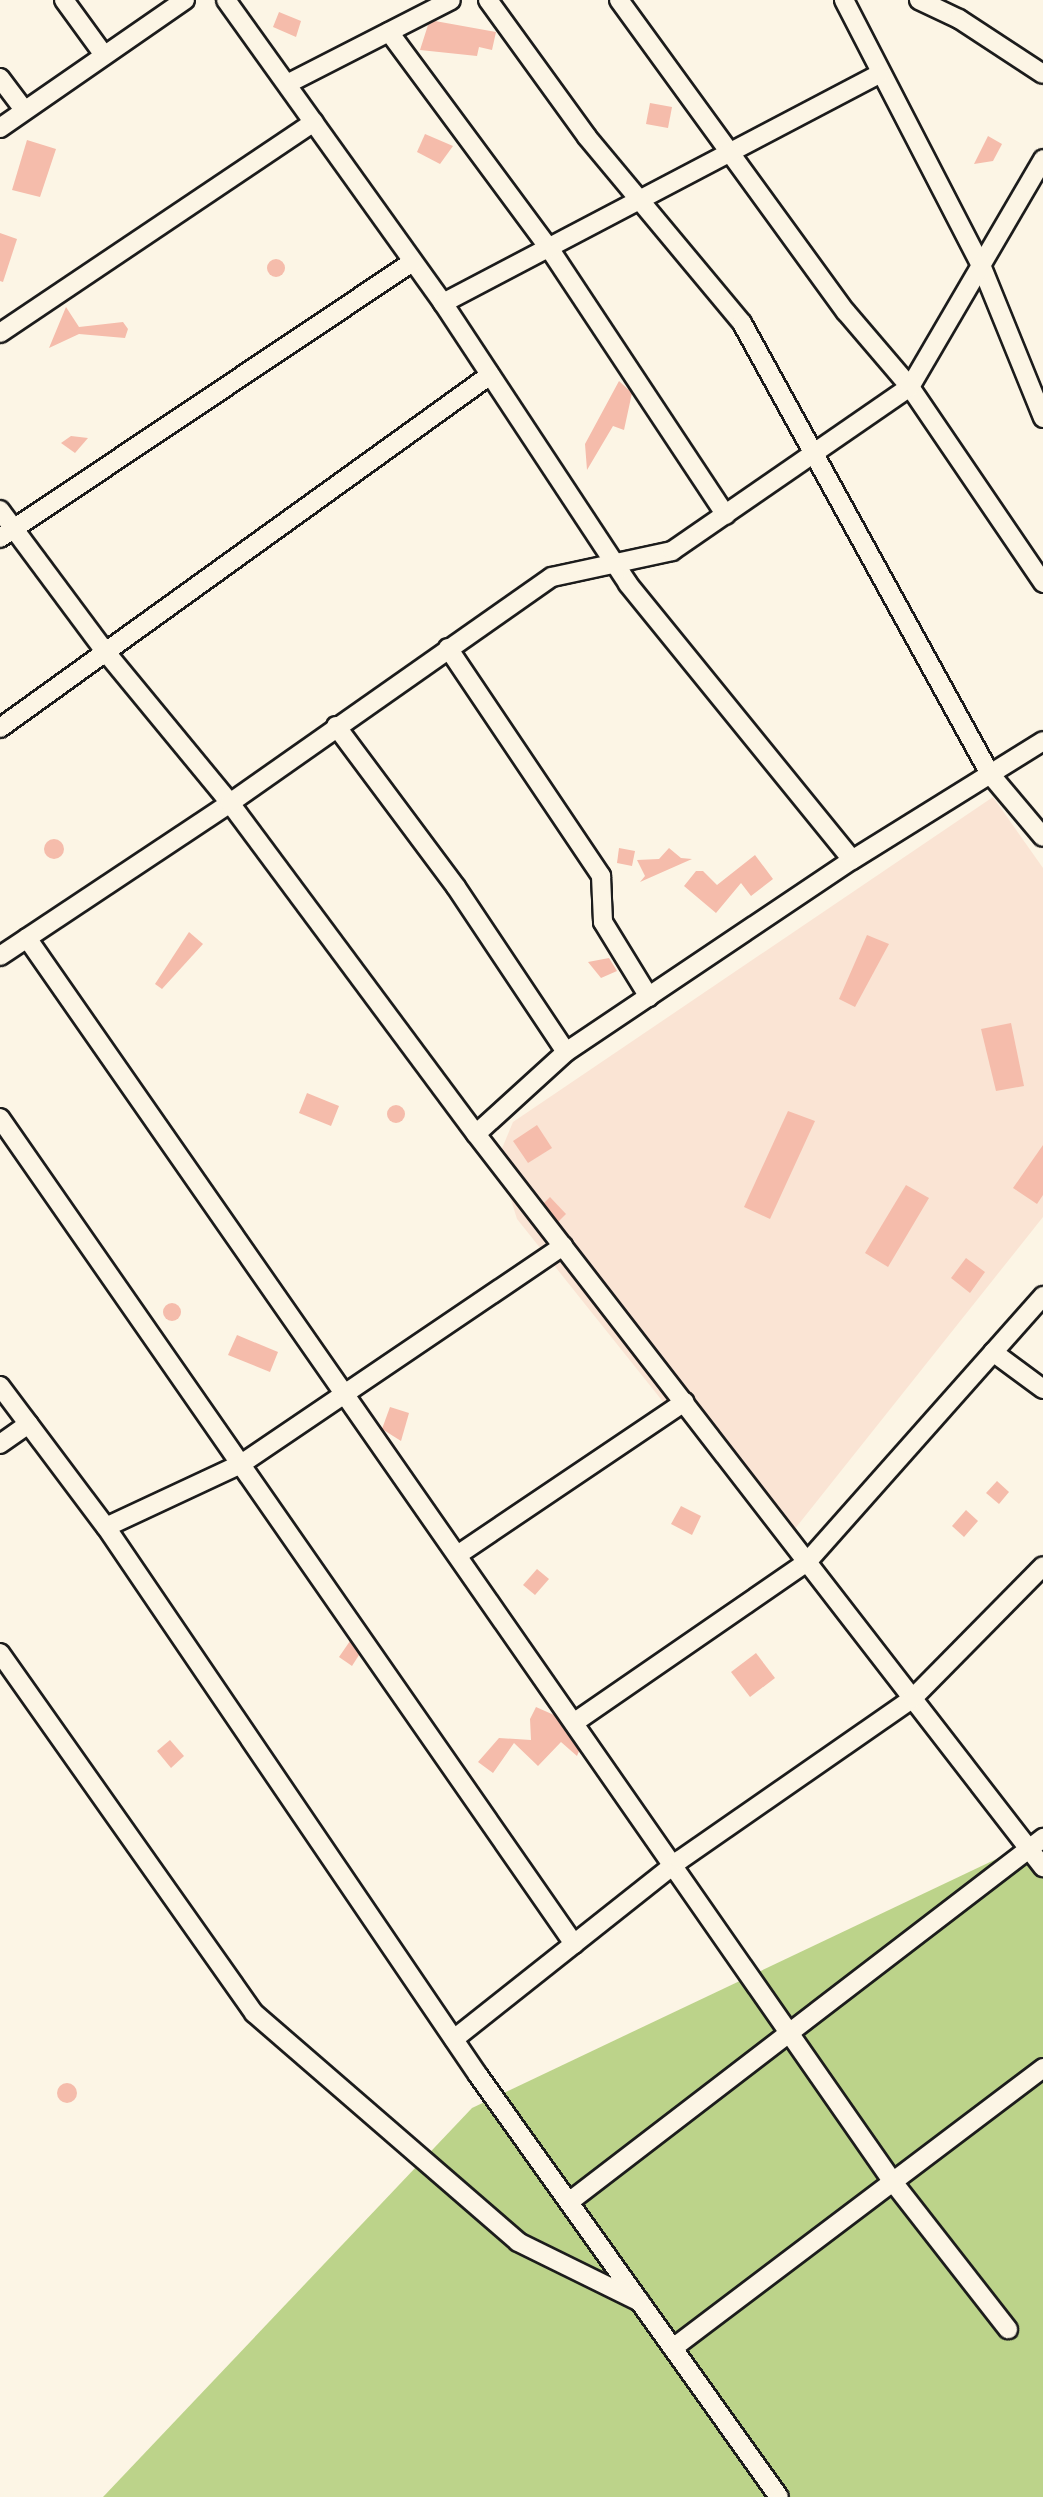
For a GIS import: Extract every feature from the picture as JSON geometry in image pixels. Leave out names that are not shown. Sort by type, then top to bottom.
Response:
[{"type":"street","points":[[64,0],[104,55]]},
{"type":"street","points":[[0,128],[185,0]]},
{"type":"street","points":[[226,0],[443,303],[613,561],[852,860]]},
{"type":"street","points":[[287,84],[451,0]]},
{"type":"street","points":[[488,0],[587,137],[643,199],[742,323],[990,774],[1043,837]]},
{"type":"street","points":[[619,0],[734,153],[846,312],[910,387],[1043,583]]},
{"type":"street","points":[[844,0],[879,74],[981,265],[1043,418]]},
{"type":"street","points":[[919,0],[959,19],[1043,74]]},
{"type":"street","points":[[389,32],[549,248],[726,515]]},
{"type":"street","points":[[443,303],[734,153],[879,74]]},
{"type":"street","points":[[0,78],[24,110]]},
{"type":"street","points":[[0,333],[314,122]]},
{"type":"street","points":[[0,956],[230,803],[336,726],[552,577],[613,561],[672,551],[910,387],[1043,159]]},
{"type":"street","points":[[7,533],[412,262]]},
{"type":"street","points":[[0,728],[104,650],[490,375]]},
{"type":"street","points":[[0,510],[7,533],[230,803],[476,1134],[807,1562],[913,1698],[1037,1845],[1043,1867]]},
{"type":"street","points":[[448,648],[601,876],[603,922],[649,997]]},
{"type":"street","points":[[336,726],[456,887],[566,1052]]},
{"type":"street","points":[[476,1134],[566,1052],[852,860],[1043,741]]},
{"type":"street","points":[[27,938],[459,1554],[893,2182],[1008,2329]]},
{"type":"street","points":[[0,1118],[574,1944]]},
{"type":"street","points":[[106,1527],[241,1464],[563,1246]]},
{"type":"street","points":[[575,1722],[807,1562],[1043,1296]]},
{"type":"street","points":[[993,1352],[1043,1389]]},
{"type":"street","points":[[0,1386],[106,1527],[454,2039],[779,2497]]},
{"type":"street","points":[[459,1554],[684,1402]]},
{"type":"street","points":[[0,1444],[29,1424]]},
{"type":"street","points":[[454,2039],[674,1865],[913,1698],[1043,1566]]},
{"type":"street","points":[[0,1653],[254,2013],[518,2242],[644,2304]]},
{"type":"street","points":[[569,2202],[1037,1845]]},
{"type":"street","points":[[673,2348],[1043,2068]]},
{"type":"shaded area","points":[[993,797],[1043,868],[1043,1217],[794,1530],[664,1403],[517,1219],[498,1158],[513,1122]]},
{"type":"green space","points":[[1043,1837],[1043,2497],[103,2497],[472,2108]]},
{"type":"building","points":[[279,12],[301,21],[296,37],[273,27]]},
{"type":"building","points":[[435,21],[496,32],[492,50],[479,47],[477,56],[420,50],[428,25]]},
{"type":"building","points":[[650,103],[672,107],[668,128],[646,124]]},
{"type":"building","points":[[425,134],[453,146],[440,164],[417,152]]},
{"type":"building","points":[[988,136],[1002,144],[993,161],[974,164]]},
{"type":"building","points":[[27,140],[56,149],[40,197],[12,190]]},
{"type":"building","points":[[0,233],[17,239],[3,282],[0,281]]},
{"type":"building","points":[[276,259],[282,262],[285,268],[282,274],[276,277],[270,274],[267,268],[270,262]]},
{"type":"building","points":[[66,307],[79,327],[123,322],[128,329],[125,338],[79,334],[49,348]]},
{"type":"building","points":[[619,381],[632,393],[624,430],[613,426],[587,470],[585,444]]},
{"type":"building","points":[[71,436],[88,438],[75,453],[61,443]]},
{"type":"building","points":[[54,839],[61,842],[64,849],[61,856],[54,859],[47,856],[44,849],[47,842]]},
{"type":"building","points":[[619,848],[635,851],[632,866],[617,863]]},
{"type":"building","points":[[669,848],[681,858],[692,859],[640,882],[645,876],[637,860],[659,859]]},
{"type":"building","points":[[755,855],[773,879],[751,896],[741,883],[716,913],[684,886],[696,871],[703,871],[717,885]]},
{"type":"building","points":[[189,932],[203,944],[162,989],[155,984]]},
{"type":"building","points":[[867,935],[889,944],[855,1007],[839,999]]},
{"type":"building","points":[[609,958],[617,971],[601,978],[588,962]]},
{"type":"building","points":[[1011,1023],[1024,1086],[996,1091],[981,1029]]},
{"type":"building","points":[[307,1093],[339,1106],[331,1126],[299,1113]]},
{"type":"building","points":[[396,1105],[402,1108],[405,1114],[402,1120],[396,1123],[390,1120],[387,1114],[390,1108]]},
{"type":"building","points":[[788,1111],[815,1121],[770,1219],[744,1207]]},
{"type":"building","points":[[537,1125],[552,1148],[528,1163],[513,1141]]},
{"type":"building","points":[[1043,1145],[1043,1195],[1037,1204],[1013,1188]]},
{"type":"building","points":[[906,1185],[929,1198],[888,1267],[865,1253]]},
{"type":"building","points":[[550,1197],[566,1214],[558,1222],[544,1203]]},
{"type":"building","points":[[966,1258],[985,1272],[970,1293],[951,1278]]},
{"type":"building","points":[[172,1303],[178,1306],[181,1312],[178,1318],[172,1321],[166,1318],[163,1312],[166,1306]]},
{"type":"building","points":[[237,1335],[278,1352],[270,1372],[228,1355]]},
{"type":"building","points":[[390,1407],[409,1413],[401,1441],[382,1429]]},
{"type":"building","points":[[997,1481],[1009,1492],[999,1504],[986,1493]]},
{"type":"building","points":[[681,1506],[701,1516],[692,1535],[671,1524]]},
{"type":"building","points":[[966,1510],[978,1521],[964,1537],[952,1526]]},
{"type":"building","points":[[537,1569],[549,1579],[535,1595],[523,1585]]},
{"type":"building","points":[[350,1641],[359,1655],[352,1666],[339,1657]]},
{"type":"building","points":[[756,1653],[775,1678],[750,1697],[731,1672]]},
{"type":"building","points":[[536,1707],[554,1715],[579,1751],[577,1756],[561,1742],[538,1766],[514,1743],[493,1773],[478,1762],[499,1738],[531,1740],[530,1719]]},
{"type":"building","points":[[170,1740],[184,1756],[171,1768],[157,1751]]},
{"type":"building","points":[[67,2083],[74,2086],[77,2093],[74,2100],[67,2103],[60,2100],[57,2093],[60,2086]]}]
